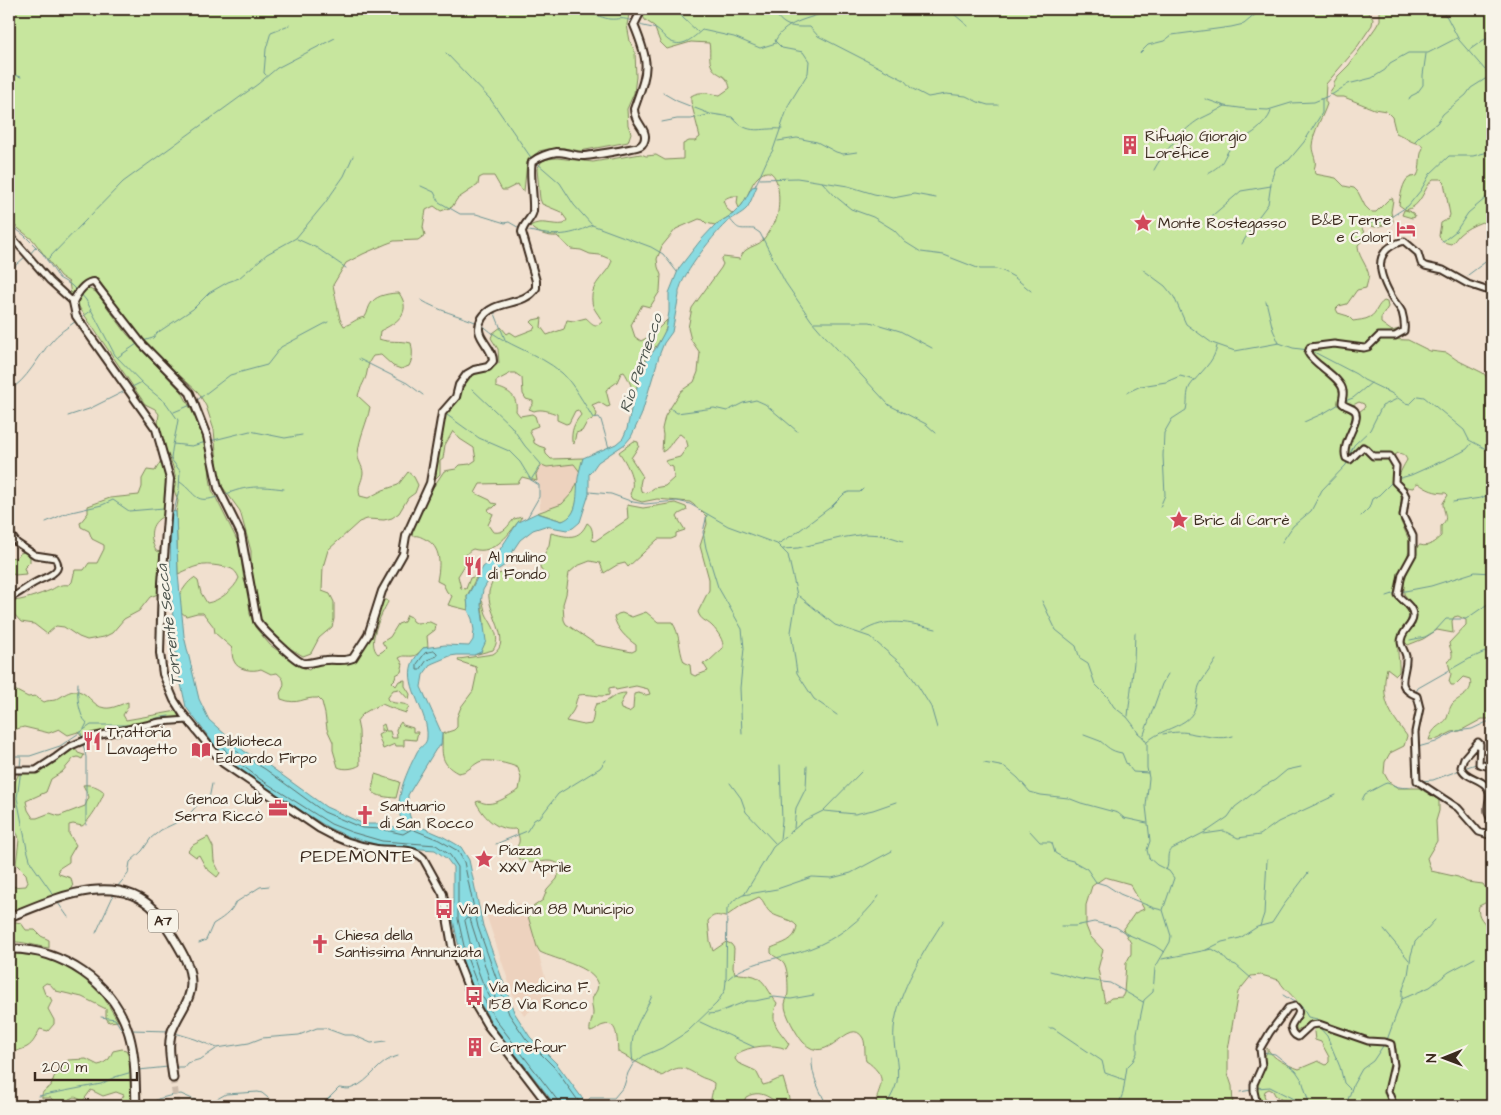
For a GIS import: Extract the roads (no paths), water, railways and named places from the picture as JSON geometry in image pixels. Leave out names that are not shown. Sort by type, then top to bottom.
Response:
[{"type":"highway","name":"A7","points":[[9,917],[78,892],[94,890],[130,894],[155,910],[184,955],[191,980],[188,999],[171,1036],[170,1051],[173,1078]]},
{"type":"highway","points":[[9,949],[30,950],[71,964],[106,992],[122,1015],[128,1032],[134,1055],[136,1106]]},
{"type":"main road","points":[[549,1106],[487,1026],[474,1003],[452,946],[443,894],[423,858],[419,854],[410,852],[364,846],[320,830],[223,763],[174,700],[164,674],[160,653],[162,583],[170,478],[156,429],[76,316],[74,300],[85,285],[89,282],[94,282],[142,344],[190,393],[207,436],[218,488],[241,534],[258,621],[262,629],[300,662],[343,661],[353,658],[368,635],[382,591],[403,554],[406,536],[430,483],[442,413],[456,398],[459,385],[468,374],[488,366],[493,361],[492,353],[480,337],[480,321],[494,307],[522,299],[536,288],[536,281],[522,232],[532,216],[532,162],[551,153],[558,152],[592,156],[610,151],[638,148],[645,139],[645,132],[636,121],[634,115],[634,109],[647,72],[644,50],[634,25],[642,9]]},
{"type":"street","points":[[9,234],[50,281],[74,300]]},
{"type":"street","points":[[1492,292],[1468,284],[1443,270],[1425,266],[1421,262],[1418,253],[1404,241],[1386,249],[1382,254],[1380,263],[1382,276],[1402,314],[1404,331],[1395,336],[1379,336],[1368,347],[1364,348],[1327,344],[1310,347],[1308,353],[1341,386],[1343,391],[1342,404],[1353,409],[1356,413],[1356,419],[1344,448],[1346,458],[1350,460],[1363,448],[1373,456],[1390,456],[1396,466],[1395,482],[1406,496],[1403,516],[1413,536],[1413,554],[1402,574],[1398,594],[1410,607],[1413,617],[1412,622],[1403,633],[1400,644],[1406,657],[1403,672],[1404,686],[1408,692],[1417,696],[1420,704],[1415,732],[1417,781],[1458,808],[1479,832],[1492,836]]},
{"type":"street","points":[[9,504],[13,538],[24,549],[35,555],[55,558],[58,565],[51,575],[9,598]]},
{"type":"street","points":[[9,770],[36,770],[71,746],[92,737],[160,722],[188,720]]},
{"type":"street","points":[[1492,763],[1486,766],[1480,764],[1481,748],[1478,742],[1464,758],[1461,766],[1465,773],[1487,788],[1489,792],[1488,814],[1492,820]]},
{"type":"street","points":[[1256,1100],[1254,1084],[1262,1066],[1260,1049],[1288,1008],[1295,1006],[1299,1013],[1291,1027],[1295,1036],[1302,1035],[1311,1024],[1319,1024],[1368,1041],[1391,1044],[1394,1065],[1388,1091],[1394,1106]]},
{"type":"water","points":[[757,186],[747,208],[720,229],[689,269],[683,280],[672,332],[660,353],[641,416],[631,437],[625,444],[598,462],[589,474],[589,494],[580,522],[567,530],[545,526],[533,530],[520,540],[508,563],[493,573],[483,590],[481,605],[486,641],[481,652],[474,655],[450,656],[431,664],[423,675],[421,687],[442,734],[441,745],[436,749],[408,795],[408,810],[412,823],[442,836],[461,847],[469,860],[483,926],[514,1012],[530,1037],[557,1064],[588,1106],[556,1106],[493,1025],[476,996],[461,956],[453,920],[453,867],[447,859],[435,850],[382,846],[350,837],[329,828],[257,783],[226,760],[186,707],[177,666],[173,619],[170,576],[171,514],[174,511],[176,512],[178,574],[184,636],[199,699],[209,720],[244,751],[268,765],[326,807],[364,824],[382,824],[408,830],[402,822],[399,812],[401,792],[418,750],[426,742],[427,737],[427,728],[411,682],[410,673],[414,660],[423,648],[445,645],[469,646],[473,640],[474,630],[468,610],[467,597],[483,567],[495,557],[518,522],[537,513],[562,521],[572,514],[576,503],[579,470],[583,458],[616,444],[623,438],[627,429],[641,368],[656,348],[666,329],[669,312],[669,293],[679,268],[715,225],[733,214],[742,205],[752,187]]},
{"type":"waterway","points":[[677,9],[683,18],[698,32]]},
{"type":"waterway","points":[[772,9],[784,23],[792,26],[810,27],[818,36],[904,80],[911,88],[928,97],[946,94],[966,96],[988,105],[998,105]]},
{"type":"waterway","name":"Rio Pernecco","points":[[755,186],[773,150],[789,104],[808,73],[809,61],[803,52],[782,48],[775,41],[786,28],[793,24],[833,9]]},
{"type":"waterway","points":[[948,9],[968,26]]},
{"type":"waterway","points":[[1140,53],[1148,45],[1164,41],[1172,35],[1231,27],[1244,24],[1257,13],[1285,9]]},
{"type":"waterway","points":[[1439,9],[1447,17],[1459,40],[1492,78]]},
{"type":"waterway","points":[[584,14],[634,22]]},
{"type":"waterway","points":[[638,24],[656,29],[668,40],[677,44],[686,42],[702,30],[734,37],[760,48],[776,43]]},
{"type":"waterway","points":[[266,75],[264,73],[266,49],[271,32],[289,25]]},
{"type":"waterway","points":[[1468,51],[1492,35]]},
{"type":"waterway","points":[[47,260],[123,182],[258,84],[277,68],[335,38]]},
{"type":"waterway","points":[[1205,99],[1225,106],[1268,110],[1291,103],[1314,102],[1333,94],[1348,84],[1372,78],[1385,70],[1390,63],[1408,53],[1428,53],[1457,38]]},
{"type":"waterway","points":[[446,53],[491,100],[532,159]]},
{"type":"waterway","points":[[1409,99],[1423,85],[1426,54]]},
{"type":"waterway","points":[[9,73],[21,77]]},
{"type":"waterway","points":[[1415,141],[1437,123],[1443,114],[1466,95],[1471,88],[1490,76]]},
{"type":"waterway","points":[[663,93],[677,101],[710,114]]},
{"type":"waterway","points":[[1242,244],[1268,204],[1272,177],[1276,167],[1289,160],[1304,142],[1322,113],[1322,99]]},
{"type":"waterway","points":[[1154,170],[1168,149],[1187,128],[1225,106]]},
{"type":"waterway","points":[[1208,173],[1220,164],[1233,145],[1260,127],[1271,111]]},
{"type":"waterway","points":[[662,122],[691,119],[712,114],[732,117],[738,123],[750,129],[782,129]]},
{"type":"waterway","points":[[778,141],[797,138],[817,142],[843,154],[857,152]]},
{"type":"waterway","points":[[1367,223],[1383,222],[1408,206],[1421,190],[1430,174],[1449,156],[1473,156],[1492,151]]},
{"type":"waterway","points":[[143,341],[153,338],[157,333],[193,309],[209,293],[239,278],[267,254],[296,238],[325,203],[344,176],[353,156]]},
{"type":"waterway","points":[[537,163],[560,183],[574,205],[592,225],[651,247],[663,254],[677,272]]},
{"type":"waterway","points":[[760,179],[797,178],[848,186],[893,198],[914,194],[936,198]]},
{"type":"waterway","points":[[822,182],[851,209],[873,217],[894,230],[905,242],[921,252],[944,255],[980,269],[1003,271],[1014,277],[1031,291]]},
{"type":"waterway","points":[[421,186],[434,192],[439,202],[460,214],[476,214],[505,223],[509,222],[521,229]]},
{"type":"waterway","points":[[1206,221],[1241,191],[1271,186]]},
{"type":"waterway","points":[[1442,242],[1456,231],[1468,213],[1492,193]]},
{"type":"waterway","points":[[729,218],[742,229],[754,229],[760,233],[785,282],[811,320],[889,405],[926,424],[936,433]]},
{"type":"waterway","name":"Torrente Secca","points":[[9,224],[24,235],[43,254],[59,278],[77,291]]},
{"type":"waterway","points":[[525,230],[559,235],[575,232],[592,225]]},
{"type":"waterway","points":[[297,239],[317,248],[346,268]]},
{"type":"waterway","points":[[29,255],[36,247]]},
{"type":"waterway","points":[[9,271],[25,257]]},
{"type":"waterway","points":[[1468,275],[1492,257]]},
{"type":"waterway","points":[[1142,269],[1165,286],[1174,297],[1186,324],[1212,343],[1235,351],[1279,343],[1293,348],[1308,350]]},
{"type":"waterway","name":"Torrente Secca","points":[[80,293],[86,300],[115,355],[144,385],[166,403],[178,420],[171,459],[180,471],[179,489],[174,512]]},
{"type":"waterway","points":[[421,300],[478,323]]},
{"type":"waterway","points":[[1266,301],[1273,330],[1279,343]]},
{"type":"waterway","points":[[81,318],[92,310]]},
{"type":"waterway","points":[[494,311],[506,342]]},
{"type":"waterway","points":[[9,390],[27,375],[54,339],[76,321]]},
{"type":"waterway","points":[[196,401],[230,375],[267,365],[281,347],[328,322]]},
{"type":"waterway","points":[[814,322],[870,322],[900,331],[932,348]]},
{"type":"waterway","points":[[481,324],[491,332],[543,360],[562,373],[593,418],[599,417],[601,420],[609,448]]},
{"type":"waterway","points":[[118,357],[137,344]]},
{"type":"waterway","points":[[1160,507],[1165,495],[1164,433],[1172,419],[1186,410],[1190,386],[1210,362],[1217,346]]},
{"type":"waterway","points":[[1312,351],[1391,393],[1405,403],[1410,404],[1418,396],[1424,397],[1464,430],[1469,440],[1488,450],[1492,456]]},
{"type":"waterway","points":[[359,359],[407,383],[423,395]]},
{"type":"waterway","points":[[1128,392],[1141,386],[1166,382],[1180,376],[1195,380]]},
{"type":"waterway","points":[[130,388],[142,382]]},
{"type":"waterway","points":[[1345,401],[1353,398],[1371,383]]},
{"type":"waterway","points":[[472,389],[511,426],[541,464],[531,480]]},
{"type":"waterway","points":[[68,416],[89,409],[125,391]]},
{"type":"waterway","points":[[1349,456],[1354,445],[1370,430],[1382,406],[1397,399]]},
{"type":"waterway","points":[[670,408],[677,413],[714,408],[727,411],[743,403],[756,400],[765,404],[797,431]]},
{"type":"waterway","points":[[1304,422],[1341,403]]},
{"type":"waterway","points":[[174,412],[191,405]]},
{"type":"waterway","points":[[447,415],[479,438],[509,451],[520,462],[531,480],[539,485],[539,497],[527,518]]},
{"type":"waterway","points":[[210,441],[250,431],[285,438],[302,435]]},
{"type":"waterway","points":[[173,444],[192,446],[206,442]]},
{"type":"waterway","points":[[1397,479],[1411,475],[1460,453],[1471,444]]},
{"type":"waterway","points":[[1282,542],[1293,526],[1311,511],[1322,490],[1346,465],[1348,460]]},
{"type":"waterway","points":[[1361,516],[1369,508],[1372,499],[1379,495],[1393,481]]},
{"type":"waterway","points":[[180,482],[201,499],[212,499],[220,496]]},
{"type":"waterway","points":[[224,495],[240,489],[254,487],[284,489]]},
{"type":"waterway","points":[[778,544],[832,506],[844,494],[860,492],[863,489]]},
{"type":"waterway","points":[[589,492],[611,494],[645,504],[677,501],[690,504],[728,526],[777,544],[788,555],[797,595],[791,632],[797,673],[814,699],[837,715]]},
{"type":"waterway","points":[[1453,502],[1481,498],[1492,493]]},
{"type":"waterway","points":[[46,522],[67,513],[102,505],[113,500],[129,511],[164,508]]},
{"type":"waterway","points":[[707,515],[703,532],[706,548],[718,587],[742,629],[744,648],[740,688],[742,734]]},
{"type":"waterway","points":[[783,549],[798,548],[865,534],[884,535],[903,541]]},
{"type":"waterway","points":[[1400,592],[1431,586],[1475,572],[1492,573]]},
{"type":"waterway","points":[[1387,596],[1396,593]]},
{"type":"waterway","points":[[799,596],[835,625],[870,637],[905,667],[931,707],[937,728]]},
{"type":"waterway","points":[[1042,601],[1056,630],[1076,646],[1080,659],[1088,664],[1095,684],[1107,696],[1114,707],[1127,717],[1147,743],[1149,778],[1146,806],[1150,841],[1147,850],[1149,858],[1157,865],[1169,871],[1174,878],[1163,910],[1171,936],[1170,942],[1155,968],[1153,992],[1144,1000],[1137,1033],[1137,1053],[1127,1067],[1123,1093],[1118,1106]]},
{"type":"waterway","points":[[1410,640],[1425,637],[1435,631],[1446,619],[1466,619],[1492,601]]},
{"type":"waterway","points":[[862,632],[871,627],[889,622],[907,623],[936,629]]},
{"type":"waterway","points":[[1128,716],[1135,633]]},
{"type":"waterway","points":[[1416,692],[1418,688],[1469,659],[1492,649]]},
{"type":"waterway","points":[[1147,742],[1185,721],[1193,713],[1199,686],[1216,660]]},
{"type":"waterway","points":[[1143,737],[1162,684],[1168,674]]},
{"type":"waterway","points":[[78,683],[80,710],[87,723],[84,729]]},
{"type":"waterway","points":[[9,756],[30,756],[60,746],[91,725],[135,725],[169,716]]},
{"type":"waterway","points":[[1418,747],[1436,742],[1457,731],[1472,729],[1487,722],[1492,722]]},
{"type":"waterway","points":[[81,732],[82,740]]},
{"type":"waterway","points":[[1163,734],[1182,732],[1219,738],[1233,736]]},
{"type":"waterway","points":[[1084,735],[1100,741],[1112,750],[1122,753],[1126,763],[1133,772],[1148,773]]},
{"type":"waterway","points":[[83,744],[86,757],[86,825]]},
{"type":"waterway","points":[[20,767],[21,757]]},
{"type":"waterway","points":[[1480,763],[1492,758]]},
{"type":"waterway","points":[[496,844],[527,831],[534,820],[541,816],[558,794],[600,768],[606,760]]},
{"type":"waterway","points":[[984,763],[1005,767],[1030,792],[1068,798],[1118,813],[1124,818],[1147,823]]},
{"type":"waterway","points":[[1464,768],[1476,764]]},
{"type":"waterway","points":[[780,765],[782,820],[780,839]]},
{"type":"waterway","points":[[794,828],[796,808],[806,788],[807,766]]},
{"type":"waterway","points":[[1166,870],[1170,850],[1209,830],[1228,817],[1235,807],[1287,770],[1301,767]]},
{"type":"waterway","points":[[1421,781],[1433,780],[1460,770]]},
{"type":"waterway","points":[[20,771],[17,798],[27,849],[31,863],[55,897]]},
{"type":"waterway","points":[[744,895],[773,847],[805,820],[823,811],[862,771]]},
{"type":"waterway","points":[[730,783],[741,798],[746,812],[776,844]]},
{"type":"waterway","points":[[1362,800],[1365,794],[1387,783],[1406,788],[1418,783]]},
{"type":"waterway","points":[[117,887],[128,874],[130,862],[142,851],[151,838],[161,830],[186,818],[199,803],[209,799],[212,784]]},
{"type":"waterway","points":[[1204,834],[1224,831],[1238,838],[1260,835],[1278,822],[1336,795]]},
{"type":"waterway","points":[[824,811],[855,814],[896,802]]},
{"type":"waterway","points":[[1029,830],[1040,842],[1052,843],[1055,853],[1087,869],[1096,882],[1106,885],[1120,894],[1162,910]]},
{"type":"waterway","points":[[584,1106],[590,1098],[614,1098],[624,1086],[633,1064],[645,1055],[662,1048],[687,1032],[717,1003],[725,990],[727,909],[734,900],[743,895],[777,889],[812,877],[832,878],[851,873],[892,851]]},
{"type":"waterway","points":[[1260,926],[1264,914],[1267,860]]},
{"type":"waterway","points":[[1206,950],[1222,942],[1240,938],[1257,927],[1272,923],[1308,873]]},
{"type":"waterway","points":[[199,943],[206,940],[213,924],[228,913],[235,903],[260,887],[269,886]]},
{"type":"waterway","points":[[96,933],[114,894]]},
{"type":"waterway","points":[[726,981],[733,974],[753,965],[809,949],[829,940],[857,921],[879,896]]},
{"type":"waterway","points":[[58,903],[68,917]]},
{"type":"waterway","points":[[886,1106],[894,1091],[898,1075],[894,1042],[896,1014],[913,972],[944,920]]},
{"type":"waterway","points":[[1387,1040],[1402,999],[1402,992],[1408,975],[1415,942],[1435,920]]},
{"type":"waterway","points":[[1061,926],[1075,926],[1094,922],[1116,927],[1164,952]]},
{"type":"waterway","points":[[1384,930],[1409,960]]},
{"type":"waterway","points":[[1162,959],[1212,949],[1221,954],[1228,962],[1236,965],[1252,979]]},
{"type":"waterway","points":[[1402,999],[1430,987],[1449,972],[1475,958]]},
{"type":"waterway","points":[[1050,971],[1080,979],[1110,983],[1143,1002]]},
{"type":"waterway","points":[[709,1014],[717,1013],[747,1001],[774,997],[791,999],[814,995]]},
{"type":"waterway","points":[[1283,995],[1302,1007],[1308,1017],[1317,1019],[1318,1023]]},
{"type":"waterway","points":[[633,1062],[632,1043],[636,1028],[652,996]]},
{"type":"waterway","points":[[101,1017],[115,1019],[120,1027],[125,1030]]},
{"type":"waterway","points":[[700,1022],[754,1047]]},
{"type":"waterway","points":[[1319,1027],[1327,1036],[1340,1067],[1344,1083],[1350,1089]]},
{"type":"waterway","points":[[175,1033],[217,1048],[249,1043],[262,1038],[299,1035],[317,1028],[325,1028],[344,1035],[353,1035],[371,1043],[386,1041]]},
{"type":"waterway","points":[[1049,1028],[1053,1028],[1102,1061],[1105,1073],[1125,1080]]},
{"type":"waterway","points":[[131,1030],[169,1031]]},
{"type":"waterway","points":[[1346,1106],[1353,1085],[1362,1069],[1373,1061],[1385,1043]]},
{"type":"waterway","points":[[175,1067],[184,1067],[187,1063],[201,1059],[216,1049]]},
{"type":"waterway","points":[[1263,1052],[1275,1054],[1296,1071],[1302,1080],[1310,1106]]},
{"type":"waterway","points":[[321,1106],[339,1088],[349,1089],[359,1085],[385,1062],[398,1056]]},
{"type":"waterway","points":[[812,1058],[814,1077],[827,1106]]},
{"type":"waterway","points":[[139,1070],[168,1067]]},
{"type":"waterway","points":[[39,1096],[101,1084],[132,1072]]},
{"type":"waterway","points":[[1257,1088],[1270,1087],[1307,1106]]},
{"type":"waterway","points":[[1240,1092],[1251,1090]]},
{"type":"waterway","points":[[148,1106],[158,1099],[181,1094],[208,1104],[226,1094],[258,1092],[278,1106]]},
{"type":"tunnel","points":[[173,1078],[177,1106]]},
{"type":"place","name":"Rifugio Giorgio Lorefice","points":[[1130,145]]},
{"type":"place","name":"Monte Rostegasso","points":[[1143,223]]},
{"type":"place","name":"B&B Terre e Colori","points":[[1406,229]]},
{"type":"place","name":"Bric di Carrè","points":[[1179,520]]},
{"type":"place","name":"Al mulino di Fondo","points":[[473,566]]},
{"type":"place","name":"Trattoria Lavagetto","points":[[92,741]]},
{"type":"place","name":"Biblioteca Edoardo Firpo","points":[[201,750]]},
{"type":"place","name":"Genoa Club Serra Riccò","points":[[278,808]]},
{"type":"place","name":"Santuario di San Rocco","points":[[365,815]]},
{"type":"place","name":"Piazza XXV Aprile","points":[[484,859]]},
{"type":"place","name":"Via Medicina 88 Municipio","points":[[444,909]]},
{"type":"place","name":"Chiesa della Santissima Annunziata","points":[[320,944]]},
{"type":"place","name":"Via Medicina F. 158 Via Ronco","points":[[474,996]]},
{"type":"place","name":"Carrefour","points":[[475,1047]]},
{"type":"district","name":"PEDEMONTE","points":[[357,856]]}]
